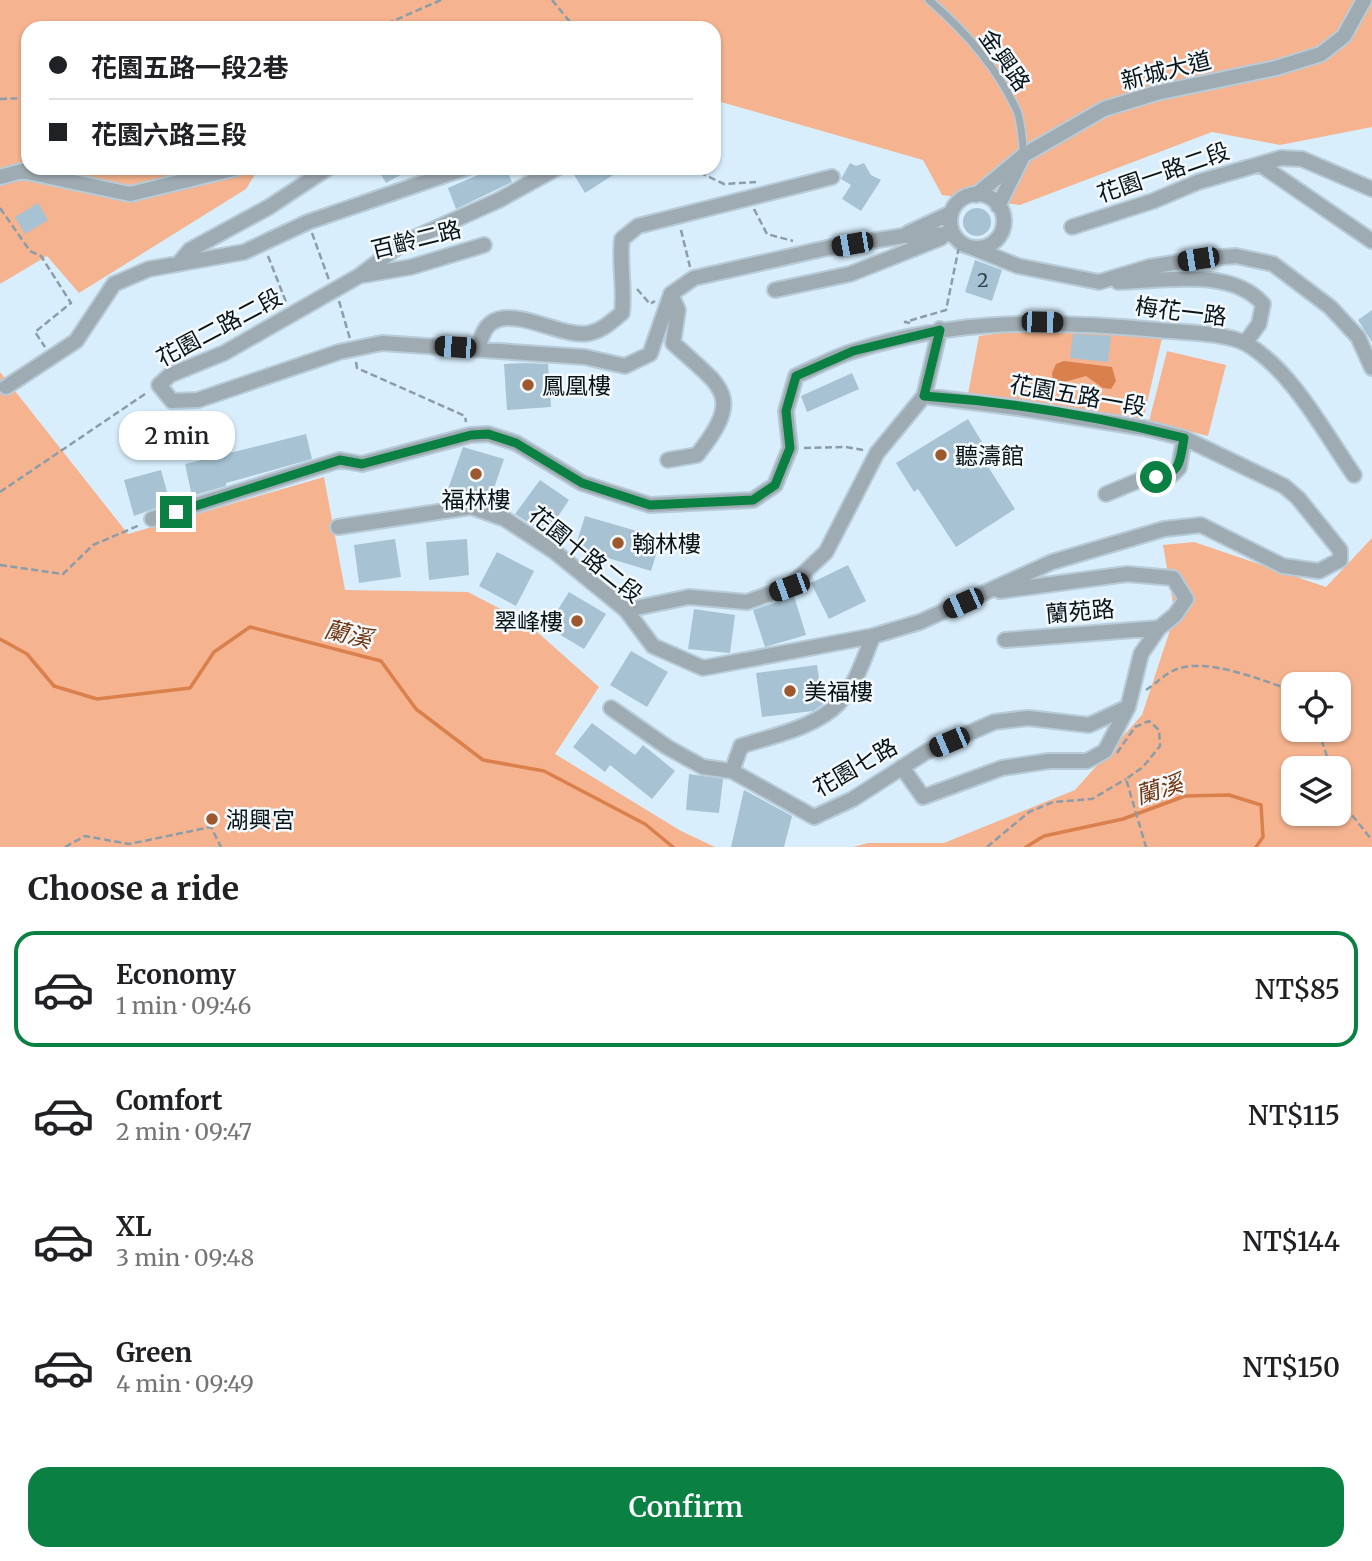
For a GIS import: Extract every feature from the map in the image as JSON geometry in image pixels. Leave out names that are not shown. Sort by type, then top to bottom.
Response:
[{"type":"street","name":"新城大道","points":[[976,195],[1024,155],[1104,109],[1156,93],[1276,68],[1321,54],[1344,36],[1364,0]]},
{"type":"street","points":[[998,206],[1024,155]]},
{"type":"street","points":[[1261,165],[1281,158],[1302,159],[1372,189]]},
{"type":"street","name":"花園一路二段","points":[[1072,227],[1153,201],[1198,182],[1261,165],[1372,241]]},
{"type":"street","points":[[0,177],[21,172]]},
{"type":"street","points":[[37,175],[130,194],[208,175]]},
{"type":"street","points":[[178,264],[190,250],[269,207],[317,175]]},
{"type":"street","points":[[6,387],[76,341],[114,284],[149,269],[244,252],[308,222],[446,175]]},
{"type":"street","name":"花園二路二段","points":[[544,175],[499,200],[403,243],[359,276],[224,353],[170,375],[159,385],[172,401],[198,400],[382,342],[586,358],[625,366],[650,354],[671,294]]},
{"type":"street","points":[[479,349],[481,336],[488,325],[507,318],[587,334],[604,328],[622,313],[625,289],[622,239],[638,226],[832,177]]},
{"type":"street","points":[[668,460],[697,455],[716,432],[725,414],[722,390],[673,343],[678,310],[671,294],[694,278],[722,270],[903,236],[961,241],[988,247],[999,236],[1004,221],[993,199],[976,195],[960,199],[951,212],[903,236]]},
{"type":"street","points":[[951,212],[961,241]]},
{"type":"street","points":[[999,236],[1018,266]]},
{"type":"street","points":[[775,290],[850,274],[961,241],[1018,266],[1099,282],[1205,279],[1243,288],[1263,304],[1259,324],[1245,343]]},
{"type":"street","name":"百齡二路","points":[[359,276],[411,267],[484,245]]},
{"type":"street","points":[[1099,282],[1149,267],[1198,259],[1236,256],[1273,264],[1330,307],[1358,337],[1372,369]]},
{"type":"street","name":"梅花一路","points":[[790,448],[786,411],[796,376],[853,351],[940,330],[1024,321],[1080,323],[1196,333],[1245,343],[1277,369],[1354,475]]},
{"type":"street","points":[[626,610],[689,597],[747,602],[789,587],[827,552],[877,453],[924,396],[940,330]]},
{"type":"street","name":"花園五路一段","points":[[924,396],[1144,428],[1184,438],[1284,486],[1340,550],[1340,560],[1319,571],[1283,566],[1201,525],[1164,529],[1052,562],[984,593]]},
{"type":"street","points":[[152,519],[340,460],[362,464],[471,435],[488,434],[516,443],[582,483],[650,505],[753,500],[775,485],[790,448]]},
{"type":"street","points":[[1106,494],[1140,480],[1172,475],[1179,468],[1184,438]]},
{"type":"street","name":"花園十路二段","points":[[338,527],[471,507],[505,519],[555,552],[626,610],[653,646],[703,668],[873,636],[920,622],[984,593]]},
{"type":"street","points":[[902,767],[923,797],[1026,763],[1087,761],[1105,751],[1128,708],[1141,654],[1158,628],[1175,615],[1186,599],[1173,578],[1127,575],[984,593]]},
{"type":"street","name":"蘭苑路","points":[[1005,640],[1158,628]]},
{"type":"street","points":[[611,708],[667,747],[703,767],[732,771],[741,746],[805,725],[838,704],[853,683],[873,636]]},
{"type":"street","name":"花園七路","points":[[732,771],[814,817],[853,799],[926,752],[994,722],[1028,718],[1089,725],[1128,708]]},
{"type":"lane","name":"金興路","points":[[929,0],[951,18],[996,74],[1018,114],[1024,155]]},
{"type":"path","points":[[393,21],[441,0]]},
{"type":"path","points":[[552,0],[569,21]]},
{"type":"path","points":[[0,99],[21,98]]},
{"type":"path","points":[[705,175],[724,184],[766,181],[769,194]]},
{"type":"path","points":[[750,198],[766,234],[801,242]]},
{"type":"path","points":[[0,208],[30,251],[41,256],[71,303],[35,332],[52,356]]},
{"type":"path","points":[[308,222],[333,289],[357,368],[465,416],[471,435]]},
{"type":"path","points":[[659,222],[681,230],[691,271]]},
{"type":"path","points":[[263,241],[291,315]]},
{"type":"path","points":[[916,325],[905,322],[946,310],[961,241]]},
{"type":"path","points":[[622,272],[650,304],[671,294]]},
{"type":"path","points":[[0,492],[159,385]]},
{"type":"path","points":[[790,448],[846,447],[877,453]]},
{"type":"path","points":[[0,565],[63,574],[93,545],[152,519]]},
{"type":"path","points":[[1128,708],[1143,692],[1176,669],[1192,666],[1244,673],[1281,686]]},
{"type":"path","points":[[987,847],[1029,812],[1053,802],[1092,799],[1126,779],[1143,766],[1160,746],[1159,730],[1149,721],[1135,727],[1121,752],[1110,755]]},
{"type":"path","points":[[1126,779],[1146,847]]},
{"type":"path","points":[[1351,814],[1372,840]]},
{"type":"path","points":[[65,847],[85,836],[129,844],[211,827],[221,847]]},
{"type":"shaded area","points":[[0,0],[1372,0],[1372,127],[1280,145],[1212,132],[1020,205],[942,195],[923,160],[721,102],[721,21],[21,21],[21,175],[255,175],[246,189],[79,293],[47,256],[0,284]]},
{"type":"shaded area","points":[[1047,327],[1162,338],[1143,421],[968,394],[979,336]]},
{"type":"shaded area","points":[[1167,351],[1226,365],[1208,436],[1149,421]]},
{"type":"shaded area","points":[[1064,361],[1112,367],[1116,381],[1111,389],[1103,388],[1086,376],[1061,383],[1053,381],[1052,373],[1056,364]]},
{"type":"shaded area","points":[[0,372],[128,534],[324,477],[345,590],[468,592],[527,623],[599,687],[555,754],[681,831],[715,847],[0,847]]},
{"type":"shaded area","points":[[1372,538],[1372,847],[853,847],[868,843],[944,843],[1075,790],[1142,715],[1175,615],[1163,545],[1194,542],[1326,587]]},
{"type":"building","points":[[850,163],[856,166],[864,163],[871,175],[881,180],[861,211],[842,199],[851,185],[841,179]]},
{"type":"building","points":[[381,175],[400,175],[386,183]]},
{"type":"building","points":[[478,175],[509,175],[512,182],[456,209],[448,188]]},
{"type":"building","points":[[574,175],[613,175],[585,193]]},
{"type":"building","points":[[38,203],[48,220],[25,234],[15,217]]},
{"type":"building","points":[[977,208],[987,212],[991,222],[987,232],[977,236],[967,232],[963,222],[967,212]]},
{"type":"building","points":[[975,260],[1002,270],[992,301],[965,292]]},
{"type":"building","points":[[1372,310],[1372,342],[1358,320]]},
{"type":"building","points":[[1073,334],[1111,336],[1108,362],[1070,358]]},
{"type":"building","name":"鳳凰樓","points":[[504,364],[548,364],[551,407],[507,410]]},
{"type":"building","points":[[852,373],[859,389],[807,412],[801,396]]},
{"type":"building","points":[[968,419],[985,447],[978,451],[1015,509],[956,547],[918,489],[914,492],[896,463]]},
{"type":"building","points":[[306,434],[312,459],[226,483],[226,486],[192,496],[185,464]]},
{"type":"building","name":"福林樓","points":[[463,447],[504,459],[490,500],[448,489]]},
{"type":"building","points":[[161,470],[170,503],[134,516],[124,480]]},
{"type":"building","points":[[540,480],[569,500],[546,534],[515,514]]},
{"type":"building","name":"翰林樓","points":[[585,516],[661,538],[651,571],[575,548]]},
{"type":"building","points":[[395,539],[401,577],[359,583],[354,545]]},
{"type":"building","points":[[467,539],[469,575],[429,580],[426,542]]},
{"type":"building","points":[[497,552],[534,571],[516,606],[479,586]]},
{"type":"building","points":[[848,565],[866,601],[829,619],[811,583]]},
{"type":"building","name":"翠峰樓","points":[[569,592],[606,614],[584,649],[547,627]]},
{"type":"building","points":[[794,596],[806,635],[765,647],[753,610]]},
{"type":"building","points":[[694,609],[735,615],[730,653],[688,649]]},
{"type":"building","points":[[631,651],[668,672],[647,707],[610,685]]},
{"type":"building","name":"美福樓","points":[[817,665],[823,704],[813,711],[762,717],[756,673]]},
{"type":"building","points":[[592,723],[635,755],[643,745],[675,771],[652,799],[610,765],[605,772],[573,747]]},
{"type":"building","points":[[689,774],[723,779],[719,813],[686,810]]},
{"type":"building","points":[[744,790],[792,816],[784,847],[731,847]]},
{"type":"waterway","name":"蘭溪","points":[[0,639],[27,654],[54,686],[97,699],[190,688],[214,652],[250,627],[381,661],[416,709],[483,760],[544,771],[645,824],[673,847]]},
{"type":"waterway","name":"蘭溪","points":[[1026,847],[1044,836],[1123,819],[1185,796],[1229,795],[1261,805],[1263,837],[1256,847]]},
{"type":"place","name":"鳳凰樓","points":[[528,385]]},
{"type":"place","name":"聽濤館","points":[[941,455]]},
{"type":"place","name":"福林樓","points":[[476,474]]},
{"type":"place","name":"翰林樓","points":[[618,543]]},
{"type":"place","name":"翠峰樓","points":[[577,621]]},
{"type":"place","name":"美福樓","points":[[790,691]]},
{"type":"place","name":"湖興宮","points":[[212,819]]},
{"type":"route","points":[[176,512],[340,460],[362,464],[391,454],[471,435],[488,434],[516,443],[582,483],[650,505],[698,505],[753,500],[775,485],[790,448],[786,411],[796,376],[853,351],[940,330],[924,396],[965,399],[1144,428],[1184,438],[1179,468],[1172,475],[1156,477]]}]
